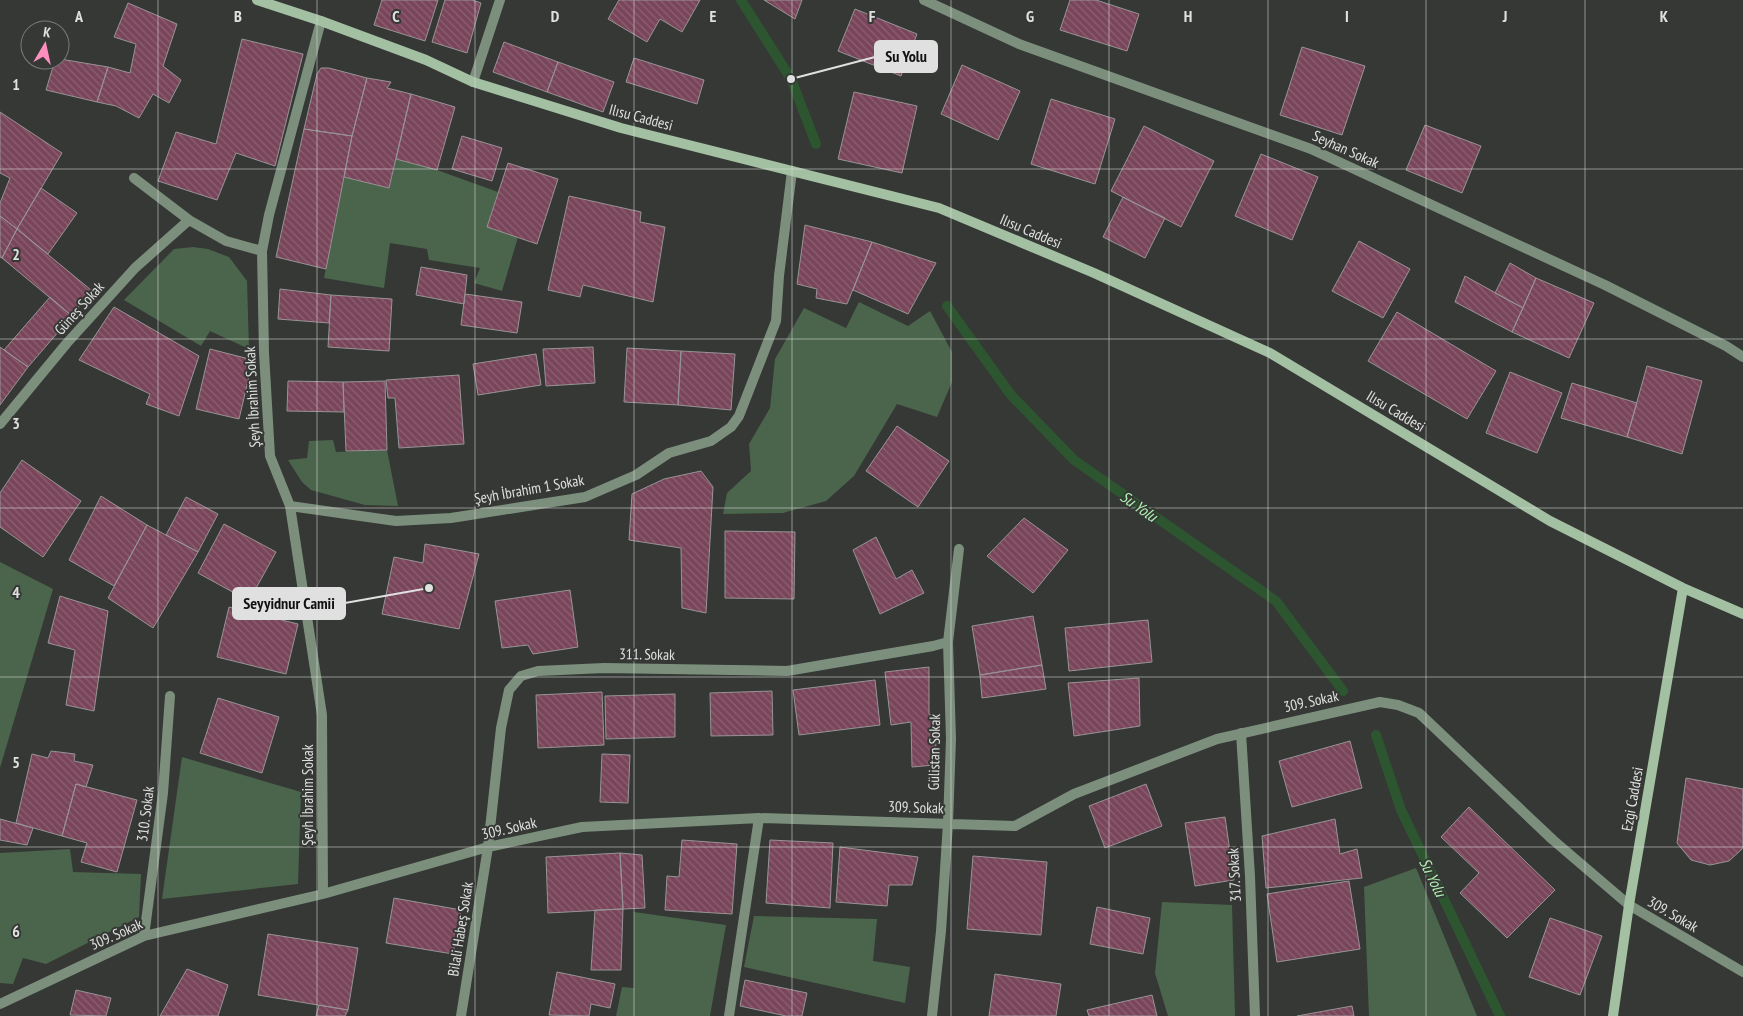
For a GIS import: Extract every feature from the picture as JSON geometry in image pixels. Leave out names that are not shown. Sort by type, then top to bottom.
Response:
[{"type":"main road","name":"Ilısu Caddesi","points":[[257,0],[322,21],[426,60],[473,82],[621,128],[939,208],[1094,273],[1270,353],[1550,521],[1683,588],[1743,614]]},
{"type":"main road","name":"Ezgi Caddesi","points":[[1613,1016],[1629,905],[1683,588]]},
{"type":"street","points":[[473,82],[500,0]]},
{"type":"street","name":"Seyhan Sokak","points":[[924,0],[1018,44],[1311,149],[1605,285],[1726,346],[1743,357]]},
{"type":"street","name":"Şeyh İbrahim Sokak","points":[[322,21],[269,215],[262,251],[264,353],[270,456],[290,506],[322,715],[323,894]]},
{"type":"street","name":"Şeyh İbrahim 1 Sokak","points":[[290,506],[396,521],[451,518],[585,497],[636,476],[669,453],[711,441],[731,427],[740,416],[776,321],[779,276],[792,171]]},
{"type":"street","points":[[134,178],[189,220],[226,241],[262,251]]},
{"type":"street","name":"Güneş Sokak","points":[[0,424],[67,343],[135,268],[189,220]]},
{"type":"street","name":"Gülistan Sokak","points":[[932,1016],[941,930],[948,823],[951,739],[948,642],[959,549]]},
{"type":"street","name":"311. Sokak","points":[[488,847],[502,728],[509,690],[521,676],[538,672],[604,668],[787,671],[948,642]]},
{"type":"street","name":"310. Sokak","points":[[144,936],[163,793],[170,696]]},
{"type":"street","name":"309. Sokak","points":[[0,1004],[144,936],[323,894],[488,847],[582,827],[759,818],[1015,826],[1074,794],[1217,739],[1241,732],[1380,702],[1398,705],[1419,713],[1553,840],[1629,905],[1743,972]]},
{"type":"street","name":"317. Sokak","points":[[1241,732],[1250,876],[1255,1016]]},
{"type":"street","points":[[729,1016],[759,818]]},
{"type":"street","name":"Bilali Habeş Sokak","points":[[461,1016],[488,847]]},
{"type":"green space","points":[[396,159],[437,170],[498,192],[487,227],[518,237],[502,291],[474,283],[480,268],[429,260],[427,249],[390,243],[384,288],[324,278],[344,177],[389,188]]},
{"type":"green space","points":[[193,247],[208,249],[229,257],[247,281],[249,349],[210,331],[201,346],[124,300],[174,249]]},
{"type":"green space","points":[[859,302],[908,326],[930,311],[952,352],[952,382],[937,417],[897,404],[854,476],[826,501],[783,513],[723,514],[727,493],[751,471],[749,444],[770,408],[775,359],[804,308],[846,328]]},
{"type":"green space","points":[[333,440],[336,452],[387,450],[398,506],[365,505],[311,490],[302,482],[288,460],[307,458],[309,441]]},
{"type":"green space","points":[[0,562],[53,589],[0,768]]},
{"type":"green space","points":[[182,757],[301,792],[298,884],[162,899]]},
{"type":"green space","points":[[70,849],[73,872],[141,874],[139,917],[46,964],[23,958],[13,984],[0,983],[0,853]]},
{"type":"green space","points":[[1416,868],[1477,1016],[1369,1016],[1364,887]]},
{"type":"green space","points":[[1162,902],[1232,905],[1235,1016],[1168,1016],[1155,973]]},
{"type":"green space","points":[[634,912],[726,925],[710,1016],[616,1016],[622,987],[634,988]]},
{"type":"green space","points":[[754,916],[877,919],[873,961],[910,967],[905,1003],[744,967]]},
{"type":"building","points":[[382,0],[438,0],[425,41],[374,25]]},
{"type":"building","points":[[445,0],[472,0],[481,3],[467,53],[432,42]]},
{"type":"building","points":[[619,0],[700,0],[682,32],[660,19],[647,42],[608,19]]},
{"type":"building","points":[[764,0],[802,0],[795,19]]},
{"type":"building","points":[[1070,0],[1096,0],[1139,14],[1127,51],[1060,30]]},
{"type":"building","points":[[128,3],[177,24],[163,66],[181,80],[169,103],[153,94],[139,118],[116,106],[97,102],[108,67],[130,73],[136,44],[114,37]]},
{"type":"building","points":[[855,9],[917,34],[901,76],[838,51]]},
{"type":"building","points":[[242,39],[303,54],[275,166],[236,153],[217,200],[158,181],[176,132],[216,144]]},
{"type":"building","points":[[504,42],[558,62],[547,92],[493,72]]},
{"type":"building","points":[[1302,47],[1365,66],[1342,135],[1280,115]]},
{"type":"building","points":[[634,58],[704,80],[697,104],[626,82]]},
{"type":"building","points":[[70,61],[108,67],[97,102],[46,90],[52,70],[70,70]]},
{"type":"building","points":[[558,62],[614,82],[603,112],[547,92]]},
{"type":"building","points":[[962,65],[1020,91],[998,140],[941,114]]},
{"type":"building","points":[[321,68],[329,68],[367,78],[352,136],[304,129],[317,74]]},
{"type":"building","points":[[367,78],[391,82],[387,88],[411,94],[389,188],[344,177]]},
{"type":"building","points":[[854,92],[917,106],[902,173],[838,159]]},
{"type":"building","points":[[411,94],[455,107],[437,170],[396,159]]},
{"type":"building","points":[[1051,99],[1115,119],[1095,184],[1031,164]]},
{"type":"building","points":[[0,112],[62,153],[17,229],[0,216],[0,203],[10,178],[0,173]]},
{"type":"building","points":[[1425,125],[1481,146],[1462,193],[1406,170]]},
{"type":"building","points":[[1144,126],[1214,161],[1181,227],[1111,191]]},
{"type":"building","points":[[304,129],[352,136],[326,269],[276,257]]},
{"type":"building","points":[[462,136],[502,148],[492,181],[452,169]]},
{"type":"building","points":[[1261,154],[1318,177],[1292,240],[1235,216]]},
{"type":"building","points":[[508,163],[558,179],[537,244],[487,227]]},
{"type":"building","points":[[41,188],[77,213],[48,254],[17,229]]},
{"type":"building","points":[[569,196],[641,212],[640,222],[665,227],[653,302],[583,285],[580,297],[548,290]]},
{"type":"building","points":[[1123,197],[1165,218],[1145,258],[1103,237]]},
{"type":"building","points":[[0,216],[17,229],[2,258],[0,257]]},
{"type":"building","points":[[805,225],[872,242],[847,304],[816,298],[817,289],[797,284]]},
{"type":"building","points":[[17,229],[91,290],[72,316],[2,258]]},
{"type":"building","points":[[1359,241],[1410,269],[1383,318],[1332,291]]},
{"type":"building","points":[[872,242],[936,263],[908,314],[853,290]]},
{"type":"building","points":[[1510,263],[1536,278],[1523,308],[1495,293]]},
{"type":"building","points":[[421,267],[467,275],[464,304],[416,295]]},
{"type":"building","points":[[1465,276],[1523,308],[1512,332],[1455,302]]},
{"type":"building","points":[[1536,278],[1594,303],[1569,358],[1512,332]]},
{"type":"building","points":[[280,289],[331,295],[329,323],[278,319]]},
{"type":"building","points":[[465,294],[522,302],[517,333],[461,325]]},
{"type":"building","points":[[331,295],[392,299],[389,351],[328,347]]},
{"type":"building","points":[[50,297],[72,316],[28,367],[4,350]]},
{"type":"building","points":[[114,307],[199,356],[179,416],[146,404],[150,394],[79,360]]},
{"type":"building","points":[[1397,312],[1496,371],[1467,419],[1368,361]]},
{"type":"building","points":[[0,347],[28,367],[0,405]]},
{"type":"building","points":[[593,347],[595,383],[546,386],[543,349]]},
{"type":"building","points":[[627,348],[681,351],[678,405],[624,402]]},
{"type":"building","points":[[210,349],[253,360],[239,419],[196,409]]},
{"type":"building","points":[[681,351],[735,354],[731,410],[678,405]]},
{"type":"building","points":[[536,354],[541,385],[478,395],[473,364]]},
{"type":"building","points":[[1647,366],[1702,381],[1682,454],[1627,437]]},
{"type":"building","points":[[1510,372],[1562,393],[1537,453],[1486,433]]},
{"type":"building","points":[[459,375],[464,444],[399,448],[395,398],[388,398],[386,380]]},
{"type":"building","points":[[288,381],[343,382],[344,412],[287,411]]},
{"type":"building","points":[[385,381],[387,450],[346,451],[343,382]]},
{"type":"building","points":[[1572,383],[1637,403],[1627,437],[1561,418]]},
{"type":"building","points":[[897,426],[949,461],[918,507],[866,471]]},
{"type":"building","points":[[22,460],[81,501],[43,557],[0,527],[0,493]]},
{"type":"building","points":[[701,471],[713,487],[706,613],[682,608],[681,548],[629,540],[632,494],[664,479]]},
{"type":"building","points":[[101,496],[147,525],[114,586],[69,560]]},
{"type":"building","points":[[186,497],[218,514],[198,552],[166,535]]},
{"type":"building","points":[[1024,518],[1068,550],[1033,593],[987,556]]},
{"type":"building","points":[[224,524],[276,552],[249,601],[198,573]]},
{"type":"building","points":[[147,525],[198,552],[153,628],[108,598]]},
{"type":"building","points":[[725,531],[795,532],[794,599],[725,598]]},
{"type":"building","points":[[876,537],[896,579],[912,570],[924,593],[880,614],[853,550]]},
{"type":"building","points":[[425,544],[479,554],[459,629],[382,614],[394,557],[423,563]]},
{"type":"building","points":[[570,590],[578,647],[533,654],[528,645],[502,648],[495,601]]},
{"type":"building","points":[[60,596],[108,611],[94,711],[66,705],[75,650],[48,643]]},
{"type":"building","points":[[229,607],[298,624],[286,674],[217,657]]},
{"type":"building","points":[[1033,616],[1042,665],[980,675],[972,626]]},
{"type":"building","points":[[1148,620],[1152,662],[1069,671],[1065,628]]},
{"type":"building","points":[[1042,665],[1046,689],[982,698],[980,675]]},
{"type":"building","points":[[929,667],[929,714],[937,717],[935,765],[912,767],[911,722],[891,725],[885,672]]},
{"type":"building","points":[[1139,678],[1140,726],[1074,736],[1068,683]]},
{"type":"building","points":[[875,680],[880,725],[799,735],[793,690]]},
{"type":"building","points":[[772,691],[773,735],[711,736],[710,693]]},
{"type":"building","points":[[602,692],[604,745],[538,748],[536,695]]},
{"type":"building","points":[[675,694],[675,737],[606,739],[605,696]]},
{"type":"building","points":[[218,698],[279,717],[262,773],[200,753]]},
{"type":"building","points":[[1350,741],[1362,788],[1292,807],[1279,761]]},
{"type":"building","points":[[51,751],[75,754],[74,761],[93,765],[86,787],[76,784],[62,836],[16,823],[32,754],[48,758]]},
{"type":"building","points":[[602,754],[630,755],[628,803],[600,802]]},
{"type":"building","points":[[1686,778],[1743,789],[1743,845],[1742,849],[1729,861],[1710,865],[1691,860],[1677,843]]},
{"type":"building","points":[[76,784],[137,800],[117,872],[81,862],[87,843],[62,836]]},
{"type":"building","points":[[1146,784],[1162,826],[1105,848],[1089,806]]},
{"type":"building","points":[[1469,807],[1555,890],[1507,938],[1460,893],[1479,873],[1441,837]]},
{"type":"building","points":[[1225,817],[1234,880],[1195,886],[1185,823]]},
{"type":"building","points":[[0,819],[33,828],[27,845],[0,840]]},
{"type":"building","points":[[1335,819],[1340,854],[1357,849],[1362,878],[1266,888],[1262,836]]},
{"type":"building","points":[[682,840],[737,844],[732,914],[665,910],[667,876],[679,877]]},
{"type":"building","points":[[770,840],[833,843],[830,908],[766,903]]},
{"type":"building","points":[[840,847],[918,857],[912,885],[889,885],[887,906],[836,902]]},
{"type":"building","points":[[620,853],[623,909],[548,913],[546,857]]},
{"type":"building","points":[[620,853],[642,855],[645,908],[623,909]]},
{"type":"building","points":[[973,856],[1047,862],[1041,935],[967,929]]},
{"type":"building","points":[[1349,881],[1360,949],[1277,962],[1267,894]]},
{"type":"building","points":[[394,898],[461,910],[453,954],[386,943]]},
{"type":"building","points":[[1097,907],[1150,918],[1143,954],[1090,944]]},
{"type":"building","points":[[623,909],[621,970],[591,970],[595,910]]},
{"type":"building","points":[[1550,918],[1602,936],[1580,995],[1529,977]]},
{"type":"building","points":[[268,934],[358,948],[348,1010],[258,995]]},
{"type":"building","points":[[187,969],[228,985],[218,1016],[160,1016]]},
{"type":"building","points":[[557,972],[615,984],[610,1008],[591,1004],[589,1016],[549,1015]]},
{"type":"building","points":[[995,974],[1061,984],[1056,1016],[989,1016]]},
{"type":"building","points":[[745,980],[807,993],[802,1016],[786,1016],[740,1006]]},
{"type":"building","points":[[76,990],[111,998],[106,1016],[70,1015]]},
{"type":"building","points":[[1152,995],[1157,1016],[1089,1016],[1087,1010]]},
{"type":"building","points":[[319,1005],[348,1010],[345,1016],[316,1016]]},
{"type":"building","points":[[1352,1006],[1354,1016],[1297,1016]]},
{"type":"waterway","name":"Su Yolu","points":[[741,0],[791,79],[816,144]]},
{"type":"waterway","name":"Su Yolu","points":[[947,306],[1011,395],[1074,460],[1276,601],[1343,691]]},
{"type":"waterway","name":"Su Yolu","points":[[1376,735],[1401,810],[1500,1016]]},
{"type":"place","name":"Su Yolu","points":[[791,79]]},
{"type":"place","name":"Seyyidnur Camii","points":[[429,588]]}]
